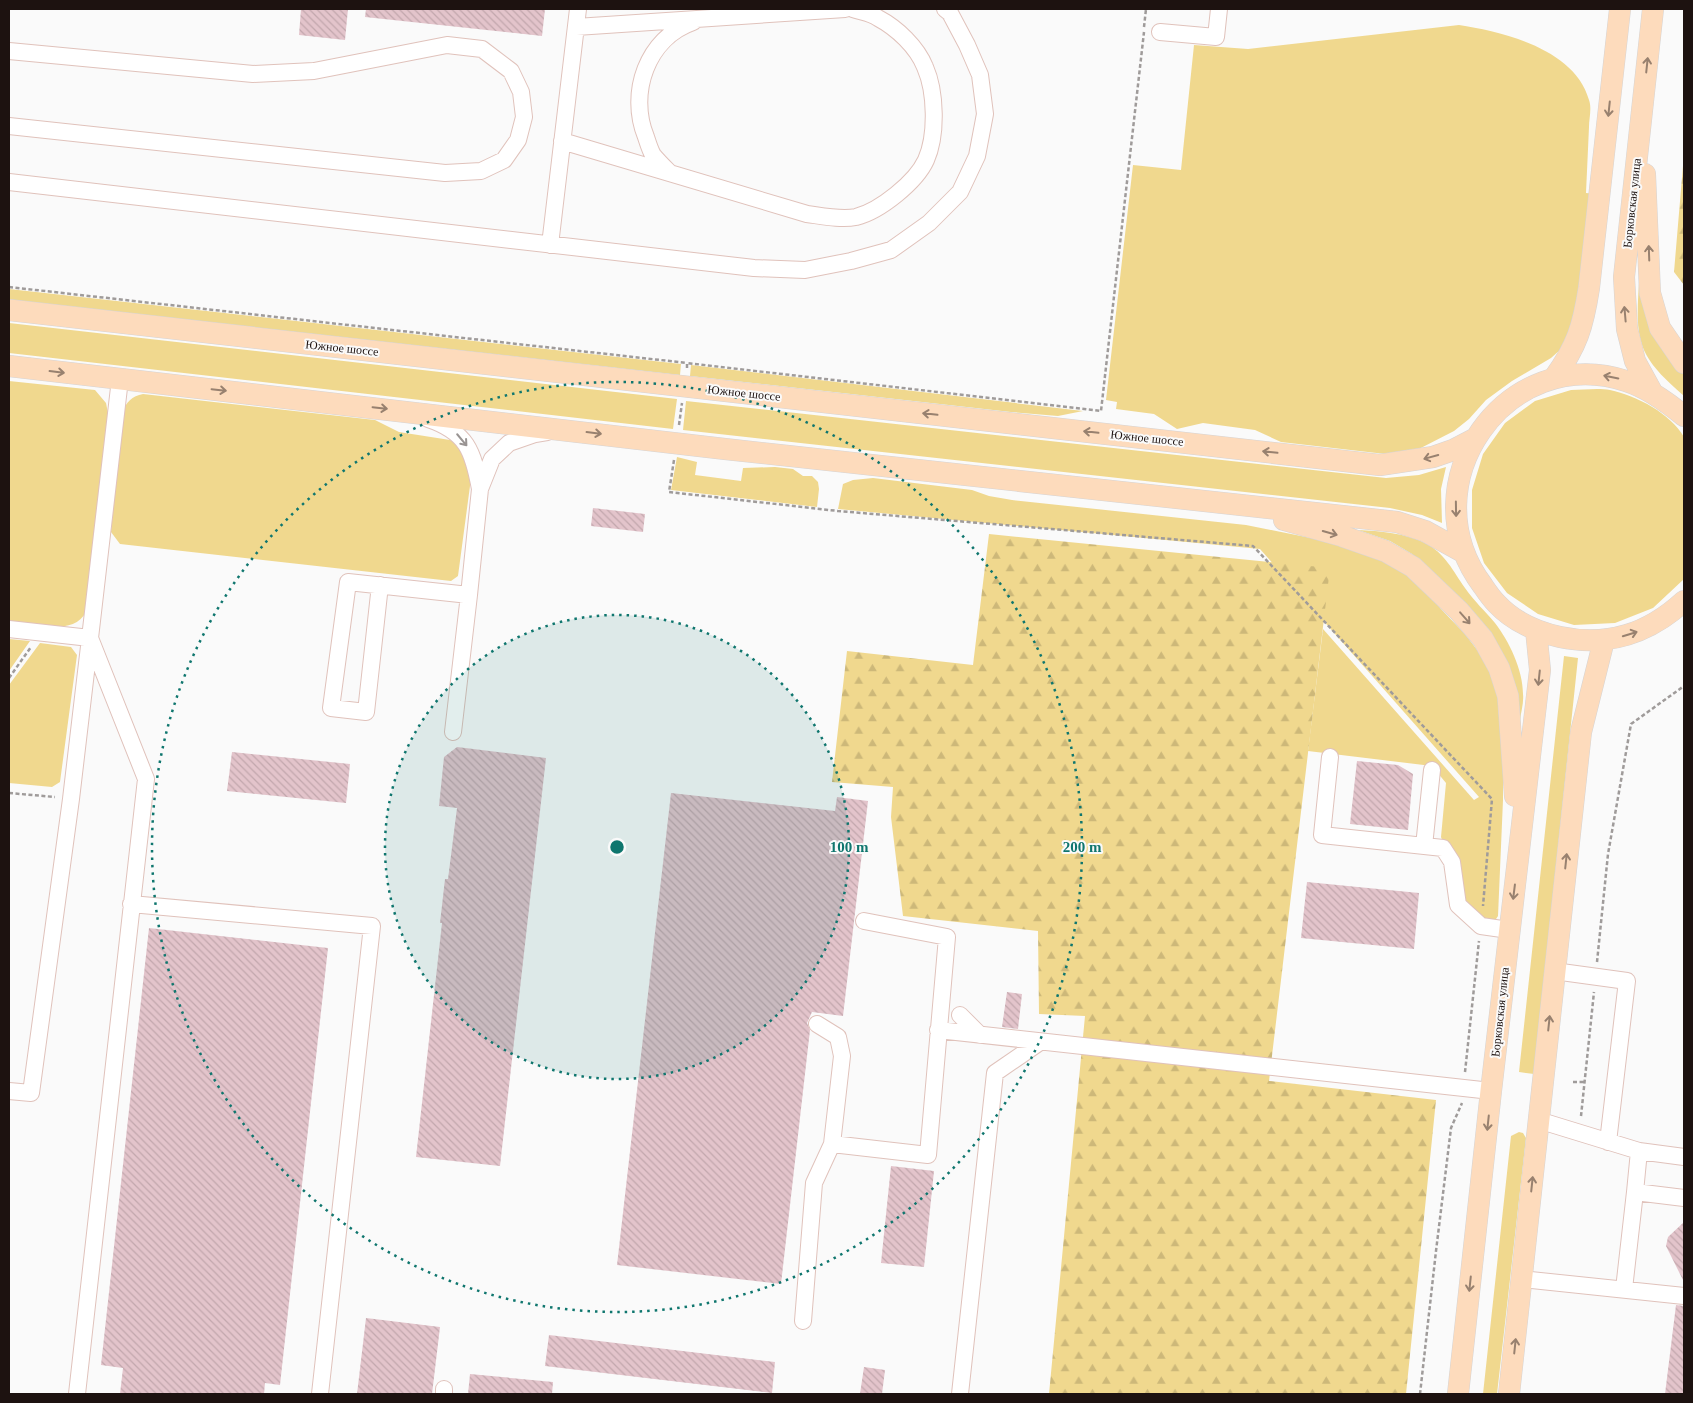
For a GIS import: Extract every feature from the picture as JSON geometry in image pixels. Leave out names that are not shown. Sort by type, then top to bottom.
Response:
[{"type":"main road","points":[[1554,378],[1567,360],[1579,336],[1585,314],[1620,9]]},
{"type":"main road","name":"Борковская улица","points":[[1652,392],[1635,361],[1627,329],[1624,277],[1653,9]]},
{"type":"main road","points":[[1642,104],[1650,293],[1660,328],[1684,363]]},
{"type":"main road","name":"Южное шоссе","points":[[9,310],[1380,465],[1433,457],[1453,450],[1476,438]]},
{"type":"main road","points":[[9,366],[677,443],[1397,522],[1425,531],[1463,552]]},
{"type":"main road","points":[[1684,416],[1652,392],[1626,381],[1606,376],[1586,375],[1554,378],[1517,396],[1489,420],[1466,456],[1456,491],[1455,508],[1457,533],[1463,552],[1475,576],[1497,604],[1516,619],[1536,630],[1570,639],[1587,641],[1614,639],[1654,624],[1684,601]]},
{"type":"main road","points":[[1181,498],[1257,512],[1342,536],[1385,551],[1413,567],[1459,611],[1483,639],[1498,668],[1508,696],[1518,857]]},
{"type":"main road","name":"Борковская улица","points":[[1458,1394],[1509,930],[1540,670],[1536,630]]},
{"type":"main road","points":[[1509,1394],[1581,732],[1604,640]]},
{"type":"street","points":[[550,244],[578,9]]},
{"type":"street","points":[[576,27],[844,9]]},
{"type":"street","points":[[562,141],[807,214],[831,218],[856,217],[875,209],[897,195],[926,161],[931,141],[934,111],[932,88],[925,66],[913,46],[878,17],[853,9]]},
{"type":"street","points":[[9,182],[754,268],[805,270],[851,261],[891,250],[929,222],[960,192],[977,156],[985,114],[980,75],[968,45],[950,13],[945,9]]},
{"type":"street","points":[[1160,32],[1216,37],[1219,9]]},
{"type":"street","points":[[670,174],[653,154],[644,132],[638,109],[640,87],[644,70],[652,55],[664,40],[680,26],[702,18]]},
{"type":"street","points":[[9,51],[253,74],[314,71],[447,45],[482,49],[511,71],[521,92],[524,117],[518,140],[504,160],[480,171],[445,173],[9,126]]},
{"type":"street","points":[[9,1091],[31,1093],[71,799],[120,379]]},
{"type":"street","points":[[404,411],[436,422],[454,431],[467,445],[475,463],[480,489]]},
{"type":"street","points":[[453,732],[480,489],[492,459],[509,443],[535,434],[563,430]]},
{"type":"street","points":[[380,585],[366,712],[331,708],[348,582],[380,585],[469,594]]},
{"type":"street","points":[[9,629],[90,638]]},
{"type":"street","points":[[77,1394],[146,779],[90,638]]},
{"type":"street","points":[[1330,757],[1322,835],[1443,848],[1452,862],[1458,905],[1481,926],[1509,930]]},
{"type":"street","points":[[1424,846],[1432,770]]},
{"type":"street","points":[[131,904],[372,926],[320,1394]]},
{"type":"street","points":[[832,1144],[928,1155],[947,937],[864,922]]},
{"type":"street","points":[[1554,971],[1627,981],[1608,1142]]},
{"type":"street","points":[[960,1015],[980,1035]]},
{"type":"street","points":[[803,1321],[814,1183],[832,1144],[842,1056],[838,1037],[817,1024]]},
{"type":"street","points":[[938,1030],[1491,1091]]},
{"type":"street","points":[[960,1394],[995,1073],[1040,1042]]},
{"type":"street","points":[[1538,1120],[1639,1151],[1684,1157]]},
{"type":"street","points":[[1624,1289],[1639,1151]]},
{"type":"street","points":[[1635,1192],[1684,1198]]},
{"type":"street","points":[[1522,1279],[1684,1296]]},
{"type":"path","points":[[9,287],[1101,411],[1146,9]]},
{"type":"path","points":[[688,363],[669,492],[838,511],[1253,546],[1492,799],[1462,1106],[1451,1128],[1420,1394]]},
{"type":"path","points":[[9,678],[41,633]]},
{"type":"path","points":[[1608,854],[1631,724],[1684,686]]},
{"type":"path","points":[[9,793],[71,799]]},
{"type":"path","points":[[1574,1082],[1584,1082]]},
{"type":"green space","points":[[1459,25],[1516,38],[1554,56],[1569,68],[1581,82],[1590,103],[1586,193],[1597,194],[1581,306],[1560,350],[1551,358],[1512,381],[1486,400],[1469,419],[1454,431],[1415,451],[1394,455],[1281,442],[1255,430],[1203,423],[1177,429],[1154,414],[1116,409],[1117,402],[1106,400],[1133,165],[1181,170],[1194,45],[1248,49]]},
{"type":"green space","points":[[1684,154],[1684,285],[1674,272]]},
{"type":"green space","points":[[1639,283],[1643,304],[1684,373],[1684,396],[1657,370],[1643,347],[1639,335],[1638,320]]},
{"type":"green space","points":[[9,289],[681,364],[680,375],[9,300]]},
{"type":"green space","points":[[9,323],[677,399],[673,429],[9,353]]},
{"type":"green space","points":[[691,365],[1083,411],[1058,416],[1011,412],[690,376]]},
{"type":"green space","points":[[9,381],[95,390],[106,403],[108,413],[86,612],[80,620],[62,627],[9,621]]},
{"type":"green space","points":[[1605,389],[1631,396],[1662,413],[1678,428],[1684,437],[1684,579],[1653,608],[1615,623],[1574,625],[1538,614],[1507,593],[1484,563],[1472,528],[1472,490],[1483,454],[1505,423],[1535,401],[1571,390]]},
{"type":"green space","points":[[143,394],[375,420],[399,432],[450,440],[459,445],[472,471],[458,576],[451,581],[120,544],[111,532],[122,413],[130,400]]},
{"type":"green space","points":[[686,401],[1386,478],[1419,475],[1446,467],[1441,489],[1442,523],[1422,515],[1390,508],[683,430]]},
{"type":"green space","points":[[677,457],[697,462],[695,475],[741,481],[743,468],[775,467],[793,469],[803,476],[812,476],[818,482],[817,507],[671,490]]},
{"type":"green space","points":[[873,478],[972,490],[989,496],[1012,500],[1246,525],[1316,539],[1393,561],[1425,589],[1465,634],[1481,655],[1495,679],[1503,712],[1503,800],[1498,916],[1496,919],[1487,920],[1465,902],[1441,837],[1446,783],[1432,766],[1308,751],[1323,629],[1474,800],[1479,797],[1260,549],[838,509],[843,484],[853,480]]},
{"type":"green space","points":[[1358,530],[1384,532],[1409,537],[1432,547],[1443,557],[1468,593],[1495,623],[1510,647],[1521,675],[1523,700],[1520,720],[1518,695],[1412,554],[1390,541]]},
{"type":"green space","points":[[989,534],[1330,568],[1269,1081],[1436,1100],[1406,1394],[1049,1394],[1085,1016],[1039,1014],[1038,931],[903,916],[891,817],[893,787],[832,782],[847,651],[973,665]]},
{"type":"green space","points":[[9,639],[30,641],[9,671]]},
{"type":"green space","points":[[40,643],[71,647],[77,655],[60,782],[52,787],[9,783],[9,685]]},
{"type":"green space","points":[[1564,656],[1578,658],[1534,1074],[1519,1072]]},
{"type":"green space","points":[[1519,1132],[1523,1133],[1526,1138],[1497,1394],[1483,1394],[1511,1136]]},
{"type":"building","points":[[301,9],[348,9],[345,40],[299,35]]},
{"type":"building","points":[[366,9],[545,9],[542,36],[365,17]]},
{"type":"building","points":[[593,508],[645,514],[643,532],[591,526]]},
{"type":"building","points":[[457,747],[546,758],[500,1166],[416,1157],[442,923],[440,923],[445,879],[448,879],[457,808],[439,806],[444,757]]},
{"type":"building","points":[[232,752],[350,764],[346,803],[227,791]]},
{"type":"building","points":[[1357,761],[1398,765],[1413,774],[1408,830],[1350,824]]},
{"type":"building","points":[[671,793],[835,811],[837,797],[868,801],[843,1016],[812,1012],[807,1023],[810,1030],[781,1284],[617,1265]]},
{"type":"building","points":[[1307,882],[1419,893],[1414,949],[1301,938]]},
{"type":"building","points":[[149,928],[328,948],[280,1385],[265,1383],[264,1394],[120,1394],[123,1368],[101,1365]]},
{"type":"building","points":[[1007,992],[1022,994],[1018,1029],[1002,1027]]},
{"type":"building","points":[[891,1166],[934,1171],[924,1267],[881,1263]]},
{"type":"building","points":[[1684,1222],[1684,1282],[1666,1246],[1668,1237]]},
{"type":"building","points":[[1676,1305],[1684,1306],[1684,1394],[1665,1394]]},
{"type":"building","points":[[366,1318],[440,1327],[432,1394],[357,1394]]},
{"type":"building","points":[[549,1335],[775,1362],[772,1393],[545,1366]]},
{"type":"building","points":[[864,1367],[885,1370],[882,1394],[860,1394]]},
{"type":"building","points":[[470,1374],[553,1382],[552,1394],[468,1394]]}]
